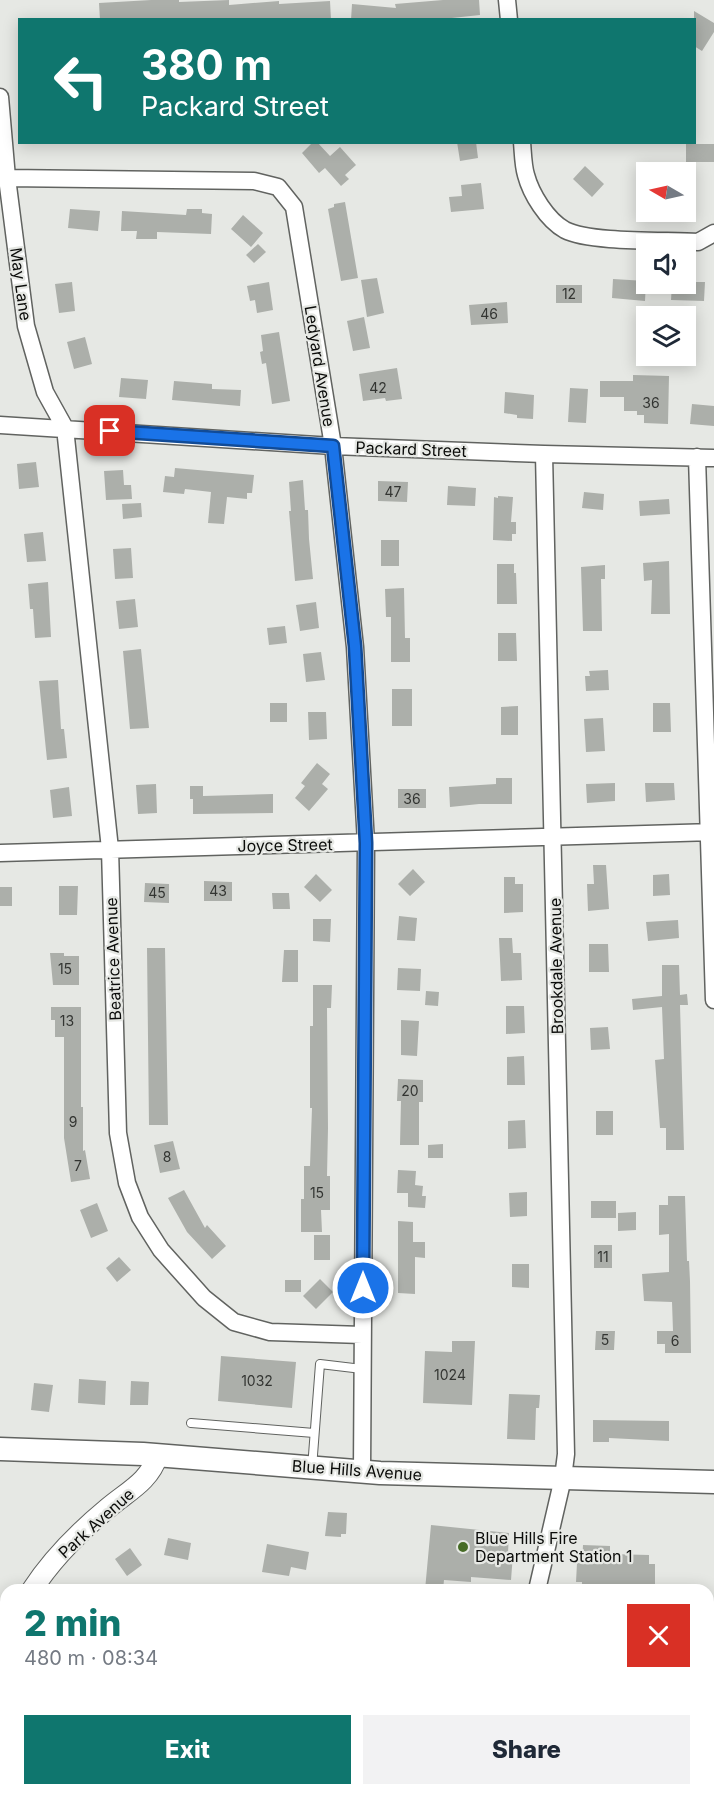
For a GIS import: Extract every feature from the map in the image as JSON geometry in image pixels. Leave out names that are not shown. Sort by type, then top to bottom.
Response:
[{"type":"main road","name":"Blue Hills Avenue","points":[[0,1449],[158,1455],[312,1468],[434,1475],[714,1482]]},
{"type":"street","points":[[507,0],[509,18]]},
{"type":"street","name":"May Lane","points":[[0,97],[7,178],[26,326],[45,392],[65,428]]},
{"type":"street","points":[[522,144],[525,174],[535,195],[550,218],[565,230],[587,237],[698,242],[714,233]]},
{"type":"street","name":"Ledyard Avenue","points":[[7,178],[254,181],[278,187],[294,207],[333,446],[355,646],[366,843],[362,1471]]},
{"type":"street","name":"Packard Street","points":[[0,424],[333,446],[714,458]]},
{"type":"street","name":"Beatrice Avenue","points":[[65,428],[110,849],[118,1133],[127,1184],[140,1217],[161,1250],[204,1298],[234,1322],[270,1332],[362,1335]]},
{"type":"street","name":"Brookdale Avenue","points":[[538,1584],[562,1478],[566,1442],[544,454]]},
{"type":"street","points":[[697,457],[711,832],[714,1000]]},
{"type":"street","name":"Joyce Street","points":[[0,853],[711,832]]},
{"type":"street","name":"Park Avenue","points":[[37,1584],[66,1547],[107,1509],[146,1478],[158,1455]]},
{"type":"lane","points":[[312,1468],[320,1364],[362,1369]]},
{"type":"lane","points":[[191,1424],[314,1433]]},
{"type":"building","points":[[229,0],[229,5],[279,1],[279,4],[330,1],[331,18],[100,18],[99,3]]},
{"type":"building","points":[[479,0],[480,15],[452,18],[351,18],[352,4],[396,8],[395,4]]},
{"type":"building","points":[[694,11],[714,23],[714,32],[702,51],[696,47],[696,18],[694,18]]},
{"type":"building","points":[[311,144],[319,144],[330,156],[340,147],[356,165],[345,175],[349,179],[341,186],[325,168],[319,173],[302,153]]},
{"type":"building","points":[[457,144],[476,144],[478,158],[460,161]]},
{"type":"building","points":[[686,144],[714,144],[714,162],[686,162]]},
{"type":"building","points":[[585,166],[604,184],[592,197],[573,179]]},
{"type":"building","points":[[481,183],[484,209],[451,212],[449,197],[462,196],[461,185]]},
{"type":"building","points":[[345,202],[358,278],[341,281],[328,209],[334,207],[334,204]]},
{"type":"building","points":[[70,209],[100,211],[98,231],[68,228]]},
{"type":"building","points":[[187,209],[202,209],[202,213],[212,214],[211,234],[157,232],[157,239],[136,239],[137,231],[121,231],[122,211],[186,215]]},
{"type":"building","points":[[243,215],[263,233],[251,247],[231,229]]},
{"type":"building","points":[[258,244],[266,252],[254,263],[246,255]]},
{"type":"building","points":[[377,278],[384,313],[367,317],[361,280]]},
{"type":"building","points":[[613,279],[636,280],[636,294],[645,294],[645,301],[612,298]]},
{"type":"building","points":[[72,282],[75,311],[59,313],[55,284]]},
{"type":"building","points":[[269,282],[273,310],[257,313],[255,300],[250,301],[247,286]]},
{"type":"building","points":[[696,282],[705,282],[704,301],[671,300],[671,294],[696,294]]},
{"type":"building","points":[[556,285],[582,285],[582,303],[556,303]]},
{"type":"building","points":[[507,302],[508,323],[471,325],[469,305]]},
{"type":"building","points":[[364,317],[370,348],[353,351],[347,321]]},
{"type":"building","points":[[279,332],[290,401],[272,404],[266,363],[262,364],[260,352],[263,351],[261,335]]},
{"type":"building","points":[[85,337],[92,364],[74,369],[67,342]]},
{"type":"building","points":[[397,368],[402,399],[386,401],[385,398],[363,401],[359,374]]},
{"type":"building","points":[[633,375],[669,376],[668,424],[644,423],[644,415],[637,415],[637,411],[624,411],[624,397],[600,397],[600,381],[633,381]]},
{"type":"building","points":[[121,378],[148,380],[146,399],[119,397]]},
{"type":"building","points":[[174,381],[212,384],[212,389],[241,390],[240,406],[172,400]]},
{"type":"building","points":[[570,388],[588,389],[586,423],[568,422]]},
{"type":"building","points":[[505,392],[534,395],[533,419],[517,418],[517,415],[504,413]]},
{"type":"building","points":[[692,404],[714,406],[714,426],[690,424]]},
{"type":"building","points":[[36,462],[39,487],[19,489],[17,464]]},
{"type":"building","points":[[175,468],[254,475],[252,493],[247,493],[247,499],[227,497],[224,524],[208,523],[211,492],[185,489],[184,494],[163,492],[165,476],[174,477]]},
{"type":"building","points":[[123,470],[124,485],[131,485],[132,499],[106,500],[104,471]]},
{"type":"building","points":[[303,480],[305,510],[308,510],[313,579],[295,581],[289,482]]},
{"type":"building","points":[[378,481],[408,482],[407,502],[378,501]]},
{"type":"building","points":[[448,486],[476,488],[475,506],[447,505]]},
{"type":"building","points":[[584,492],[604,494],[603,510],[582,508]]},
{"type":"building","points":[[498,496],[513,497],[511,522],[516,522],[516,534],[512,534],[512,541],[493,540],[494,497],[498,498]]},
{"type":"building","points":[[669,499],[670,514],[640,516],[639,501]]},
{"type":"building","points":[[141,503],[142,517],[123,519],[122,504]]},
{"type":"building","points":[[43,532],[46,561],[27,562],[24,534]]},
{"type":"building","points":[[381,540],[399,540],[399,566],[381,566]]},
{"type":"building","points":[[131,548],[133,578],[115,579],[113,549]]},
{"type":"building","points":[[669,561],[670,614],[651,614],[652,580],[644,581],[643,563]]},
{"type":"building","points":[[497,564],[514,564],[517,604],[497,604]]},
{"type":"building","points":[[605,565],[605,579],[601,579],[602,631],[583,631],[581,567]]},
{"type":"building","points":[[48,582],[51,637],[35,638],[28,584]]},
{"type":"building","points":[[404,588],[405,638],[410,638],[410,662],[391,662],[391,617],[386,617],[385,589]]},
{"type":"building","points":[[135,599],[138,627],[119,629],[116,601]]},
{"type":"building","points":[[316,602],[319,628],[300,631],[296,605]]},
{"type":"building","points":[[285,626],[287,643],[269,645],[267,628]]},
{"type":"building","points":[[498,633],[516,633],[517,661],[498,661]]},
{"type":"building","points":[[141,649],[149,728],[130,729],[123,651]]},
{"type":"building","points":[[321,652],[325,680],[306,682],[303,654]]},
{"type":"building","points":[[608,670],[609,690],[586,691],[585,676],[590,676],[589,671]]},
{"type":"building","points":[[58,680],[61,729],[64,729],[67,758],[47,760],[39,681]]},
{"type":"building","points":[[392,689],[412,689],[412,726],[392,726]]},
{"type":"building","points":[[270,703],[287,703],[287,722],[270,722]]},
{"type":"building","points":[[653,703],[670,703],[671,732],[653,732]]},
{"type":"building","points":[[518,706],[518,735],[501,735],[501,707]]},
{"type":"building","points":[[308,712],[326,712],[327,739],[309,740]]},
{"type":"building","points":[[603,718],[605,751],[586,752],[584,719]]},
{"type":"building","points":[[317,763],[330,774],[322,784],[328,789],[309,811],[295,798],[305,786],[301,783]]},
{"type":"building","points":[[496,778],[512,778],[512,804],[450,807],[449,787],[496,784]]},
{"type":"building","points":[[615,783],[615,801],[587,803],[586,784]]},
{"type":"building","points":[[645,783],[674,783],[675,800],[646,802]]},
{"type":"building","points":[[156,784],[157,813],[138,814],[136,785]]},
{"type":"building","points":[[190,786],[203,786],[203,796],[273,794],[273,813],[193,814]]},
{"type":"building","points":[[69,787],[72,816],[53,818],[50,790]]},
{"type":"building","points":[[398,789],[426,789],[426,808],[398,808]]},
{"type":"building","points":[[593,865],[606,865],[609,909],[588,911],[587,884],[594,884]]},
{"type":"building","points":[[413,869],[425,882],[410,896],[398,884]]},
{"type":"building","points":[[316,874],[332,890],[320,902],[304,887]]},
{"type":"building","points":[[669,874],[670,895],[653,896],[653,875]]},
{"type":"building","points":[[504,877],[515,877],[515,884],[523,884],[523,912],[504,913]]},
{"type":"building","points":[[204,881],[232,882],[232,901],[204,901]]},
{"type":"building","points":[[145,883],[169,884],[169,903],[144,902]]},
{"type":"building","points":[[59,886],[78,886],[77,915],[59,915]]},
{"type":"building","points":[[0,887],[12,887],[12,906],[0,906]]},
{"type":"building","points":[[272,893],[289,893],[290,909],[273,909]]},
{"type":"building","points":[[399,916],[417,918],[415,941],[397,940]]},
{"type":"building","points":[[313,919],[331,919],[330,942],[313,941]]},
{"type":"building","points":[[678,920],[679,938],[648,941],[646,922]]},
{"type":"building","points":[[499,938],[512,938],[513,953],[521,953],[522,980],[501,981]]},
{"type":"building","points":[[589,944],[608,944],[609,972],[589,972]]},
{"type":"building","points":[[147,948],[165,948],[168,1125],[149,1125]]},
{"type":"building","points":[[284,950],[298,950],[298,982],[282,982]]},
{"type":"building","points":[[50,953],[79,956],[79,985],[53,985]]},
{"type":"building","points":[[662,965],[679,965],[680,995],[687,994],[688,1005],[680,1005],[684,1150],[666,1150],[666,1128],[660,1128],[655,1060],[664,1059],[662,1007],[633,1010],[632,999],[662,996]]},
{"type":"building","points":[[398,968],[421,969],[420,991],[397,990]]},
{"type":"building","points":[[313,985],[332,985],[331,1008],[327,1008],[327,1176],[330,1176],[330,1210],[321,1210],[322,1232],[301,1232],[304,1166],[310,1166],[312,1108],[310,1108],[310,1026],[313,1026]]},
{"type":"building","points":[[426,991],[439,992],[438,1006],[425,1005]]},
{"type":"building","points":[[506,1006],[524,1006],[525,1033],[506,1034]]},
{"type":"building","points":[[51,1007],[81,1007],[83,1151],[85,1150],[90,1179],[71,1182],[64,1138],[64,1037],[55,1037],[55,1020],[51,1020]]},
{"type":"building","points":[[401,1020],[419,1021],[417,1056],[401,1055]]},
{"type":"building","points":[[608,1027],[610,1049],[591,1050],[590,1028]]},
{"type":"building","points":[[524,1056],[525,1085],[507,1085],[507,1057]]},
{"type":"building","points":[[398,1079],[423,1080],[423,1102],[419,1102],[419,1145],[400,1145],[401,1101],[397,1101]]},
{"type":"building","points":[[596,1111],[613,1111],[613,1135],[596,1135]]},
{"type":"building","points":[[525,1120],[526,1148],[508,1149],[508,1121]]},
{"type":"building","points":[[173,1141],[180,1169],[160,1173],[154,1145]]},
{"type":"building","points":[[443,1144],[443,1158],[428,1158],[428,1145]]},
{"type":"building","points":[[398,1170],[416,1171],[415,1185],[423,1186],[422,1196],[426,1196],[425,1208],[408,1207],[408,1193],[397,1193]]},
{"type":"building","points":[[184,1190],[205,1228],[207,1225],[226,1246],[212,1259],[187,1232],[168,1198]]},
{"type":"building","points":[[527,1192],[527,1216],[510,1217],[509,1193]]},
{"type":"building","points":[[668,1196],[685,1196],[691,1353],[665,1353],[665,1344],[657,1344],[657,1331],[673,1331],[672,1302],[644,1301],[642,1274],[669,1272],[669,1234],[659,1235],[659,1205],[668,1205]]},
{"type":"building","points":[[591,1201],[616,1201],[616,1218],[591,1218]]},
{"type":"building","points":[[97,1203],[108,1231],[91,1238],[80,1210]]},
{"type":"building","points":[[636,1212],[636,1230],[618,1231],[618,1213]]},
{"type":"building","points":[[398,1221],[413,1222],[413,1242],[425,1242],[425,1258],[415,1257],[415,1294],[398,1293]]},
{"type":"building","points":[[314,1235],[330,1235],[330,1260],[314,1260]]},
{"type":"building","points":[[594,1245],[612,1245],[612,1268],[594,1268]]},
{"type":"building","points":[[119,1257],[131,1270],[117,1282],[106,1268]]},
{"type":"building","points":[[512,1264],[529,1264],[529,1288],[512,1287]]},
{"type":"building","points":[[320,1279],[333,1292],[316,1309],[303,1296]]},
{"type":"building","points":[[285,1280],[301,1280],[301,1292],[285,1292]]},
{"type":"building","points":[[596,1331],[615,1331],[614,1350],[595,1350]]},
{"type":"building","points":[[452,1341],[475,1341],[472,1405],[423,1403],[425,1351],[452,1352]]},
{"type":"building","points":[[221,1356],[296,1362],[292,1408],[218,1401]]},
{"type":"building","points":[[79,1379],[106,1381],[105,1405],[78,1403]]},
{"type":"building","points":[[131,1381],[149,1382],[148,1405],[130,1405]]},
{"type":"building","points":[[34,1383],[53,1385],[49,1412],[31,1410]]},
{"type":"building","points":[[509,1394],[540,1395],[539,1408],[536,1408],[535,1440],[507,1439]]},
{"type":"building","points":[[593,1420],[669,1421],[669,1441],[609,1438],[609,1442],[593,1442]]},
{"type":"building","points":[[328,1512],[347,1513],[346,1534],[341,1534],[341,1537],[325,1536]]},
{"type":"building","points":[[431,1525],[509,1533],[508,1553],[513,1554],[511,1580],[471,1577],[471,1582],[444,1580],[444,1584],[426,1584]]},
{"type":"building","points":[[168,1538],[191,1543],[188,1560],[164,1555]]},
{"type":"building","points":[[267,1544],[309,1552],[306,1570],[291,1567],[289,1576],[262,1572]]},
{"type":"building","points":[[583,1545],[610,1546],[610,1554],[649,1555],[649,1564],[655,1564],[655,1584],[582,1584],[582,1582],[576,1582],[577,1563],[582,1563]]},
{"type":"building","points":[[130,1548],[142,1565],[127,1576],[115,1559]]},
{"type":"place","name":"Blue Hills Fire Department Station 1","points":[[463,1547]]},
{"type":"route","points":[[110,431],[333,446],[355,646],[366,843],[363,1288]]}]
